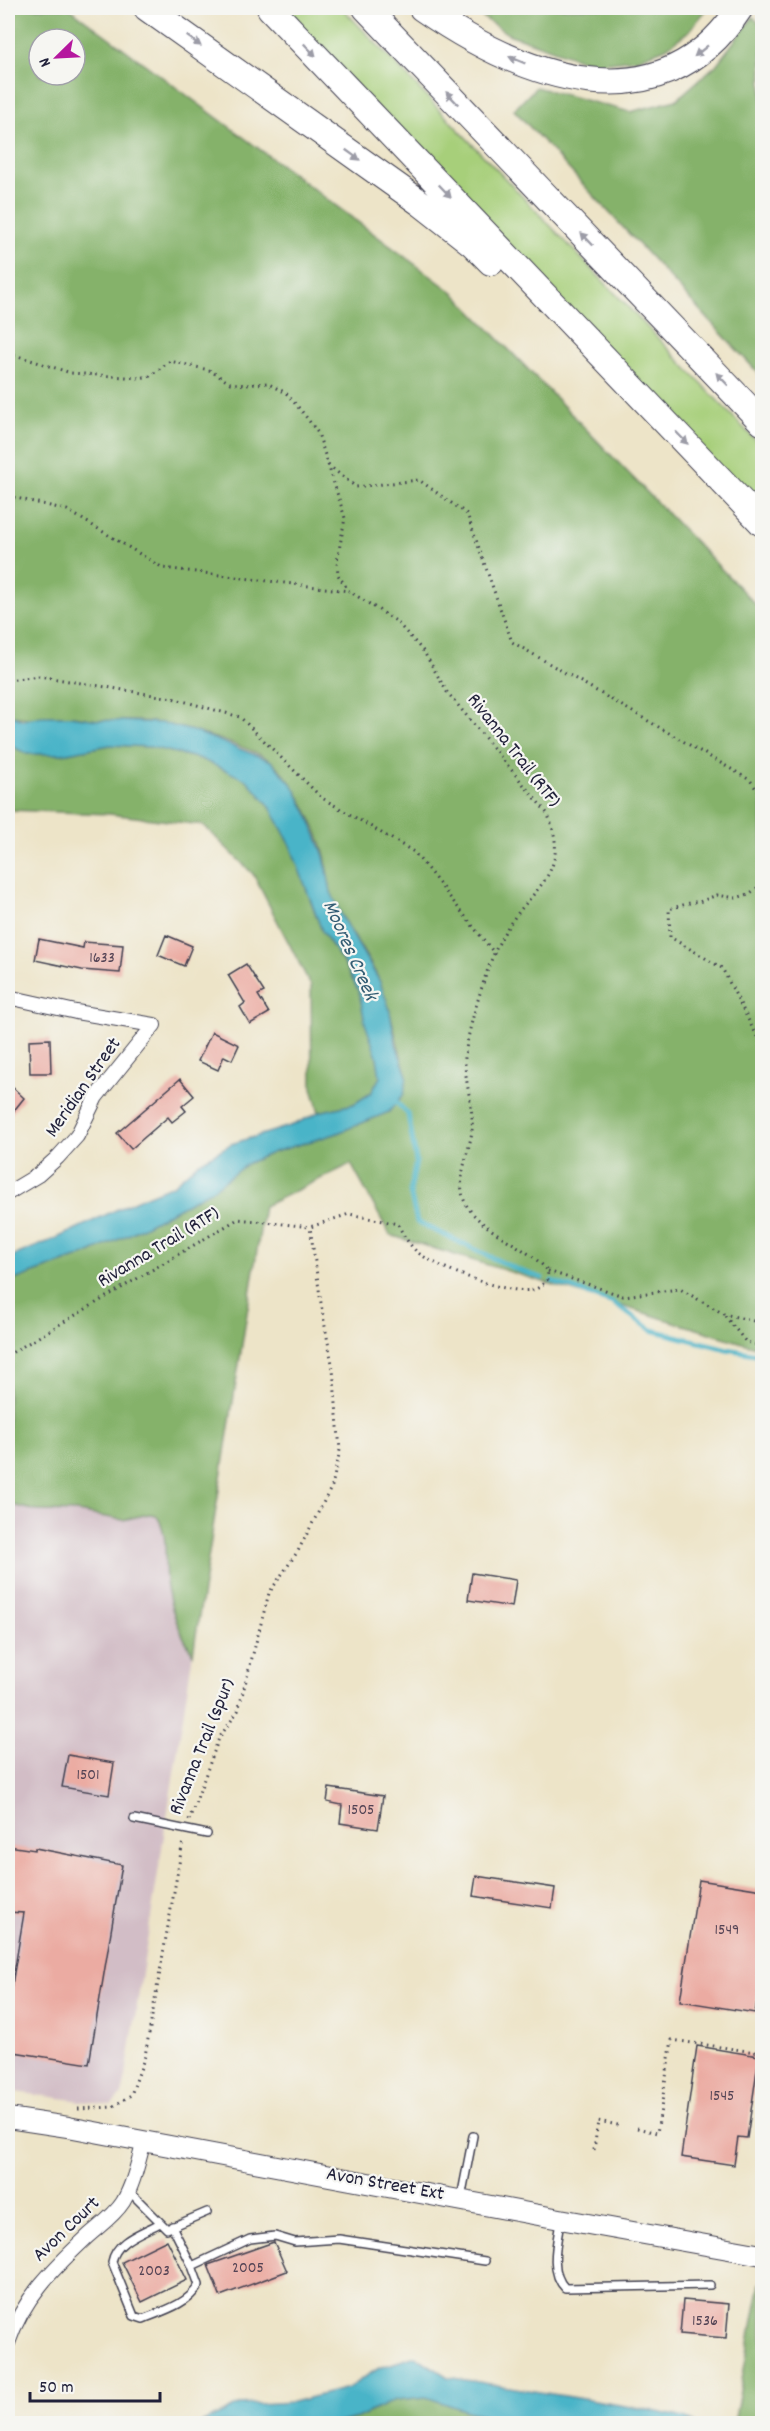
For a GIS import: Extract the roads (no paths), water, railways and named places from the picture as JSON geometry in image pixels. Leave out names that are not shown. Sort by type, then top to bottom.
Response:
[{"type":"highway","points":[[147,8],[413,197],[456,231],[543,313],[653,408]]},
{"type":"highway","points":[[270,8],[762,522]]},
{"type":"highway","points":[[366,8],[762,422]]},
{"type":"highway","points":[[422,8],[467,36],[517,60],[577,80],[604,83],[631,81],[658,75],[676,67],[698,54],[717,37],[740,8]]},
{"type":"main road","name":"Avon Street Ext","points":[[8,2118],[762,2255]]},
{"type":"street","name":"Meridian Street","points":[[8,997],[76,1012],[154,1025],[96,1097],[76,1136],[58,1157],[38,1175],[8,1193]]},
{"type":"street","name":"Avon Court","points":[[8,2343],[19,2315],[34,2291],[52,2270],[114,2213],[129,2191],[144,2141]]},
{"type":"lane","points":[[134,1819],[207,1834]]},
{"type":"lane","points":[[461,2199],[473,2136]]},
{"type":"lane","points":[[129,2191],[167,2229],[207,2212]]},
{"type":"lane","points":[[560,2219],[555,2256],[558,2277],[565,2288],[710,2285]]},
{"type":"lane","points":[[160,2223],[118,2246],[113,2253],[112,2262],[134,2316],[143,2319],[172,2307],[194,2294],[200,2285],[172,2226]]},
{"type":"lane","points":[[192,2266],[250,2239],[275,2236],[295,2242],[339,2239],[485,2262]]},
{"type":"water","name":"Moores Creek","points":[[8,714],[22,720],[42,716],[70,716],[98,720],[162,723],[196,732],[271,761],[294,787],[309,817],[324,856],[331,892],[344,921],[379,980],[389,1007],[396,1044],[407,1076],[404,1094],[389,1112],[335,1134],[274,1152],[248,1163],[210,1191],[130,1234],[85,1255],[8,1282],[8,1258],[173,1185],[198,1163],[231,1144],[293,1125],[319,1112],[354,1104],[371,1093],[380,1077],[377,1057],[365,1023],[359,992],[344,963],[322,931],[289,842],[269,805],[247,780],[201,759],[151,747],[110,745],[62,754],[27,754],[8,744]]},
{"type":"water","points":[[415,2356],[448,2377],[644,2409],[684,2418],[695,2423],[526,2423],[470,2412],[426,2397],[395,2400],[357,2418],[336,2423],[201,2423],[239,2405],[292,2402],[348,2388],[379,2368]]},
{"type":"waterway","points":[[393,1099],[408,1114],[416,1161],[410,1192],[417,1222],[518,1270],[542,1278]]},
{"type":"waterway","points":[[552,1281],[613,1303],[652,1330],[727,1349],[762,1355]]}]
